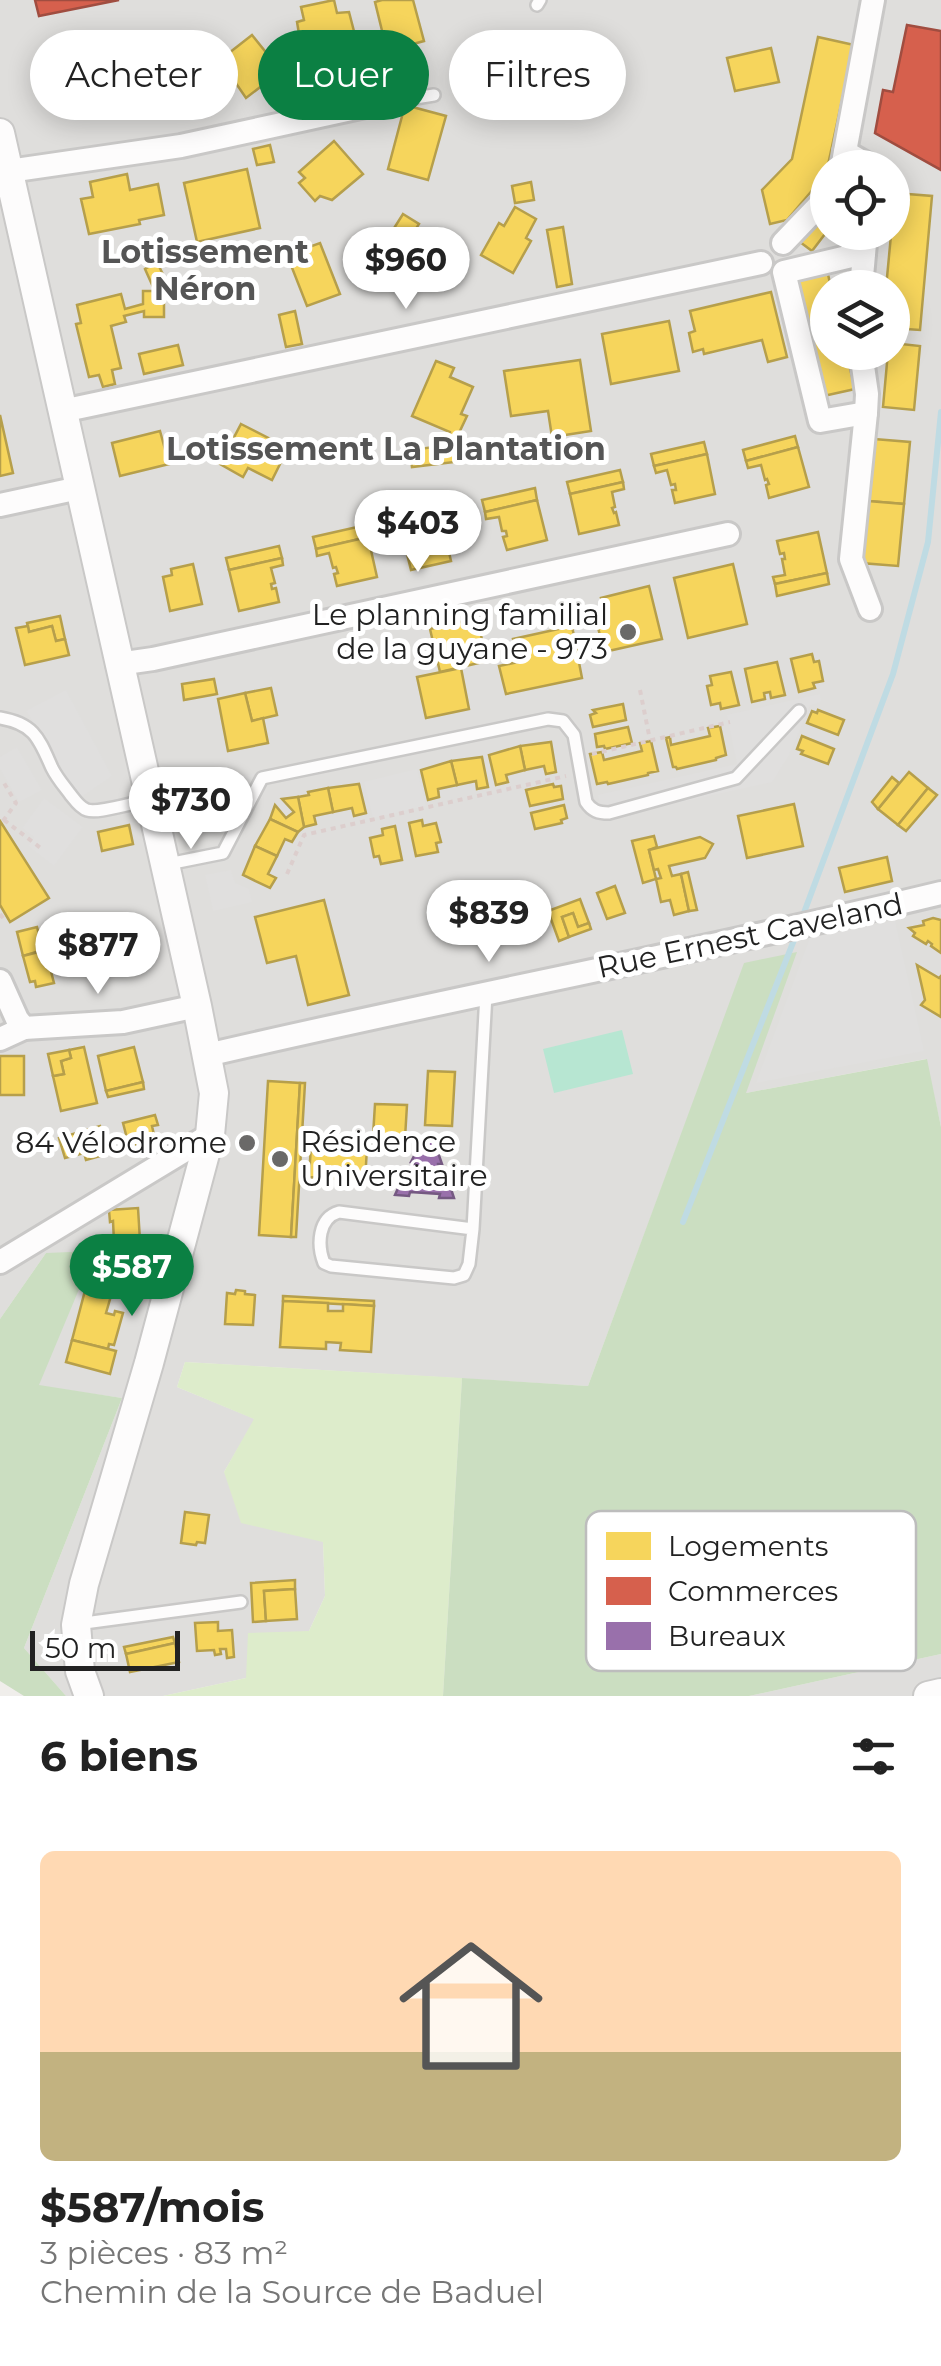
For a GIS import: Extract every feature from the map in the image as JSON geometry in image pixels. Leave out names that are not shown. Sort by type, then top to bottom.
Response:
[{"type":"street","points":[[846,150],[873,0]]},
{"type":"street","points":[[9,172],[181,146],[301,120]]},
{"type":"street","points":[[0,133],[9,172],[10,225],[62,411],[214,1093],[210,1136],[150,1363],[84,1584],[76,1624],[80,1670],[88,1696]]},
{"type":"street","points":[[783,244],[810,215]]},
{"type":"street","points":[[845,250],[784,272],[820,421],[866,413]]},
{"type":"street","points":[[62,411],[761,263]]},
{"type":"street","points":[[864,370],[866,413],[851,559],[870,609]]},
{"type":"street","points":[[0,505],[79,488]]},
{"type":"street","points":[[118,664],[728,534]]},
{"type":"street","name":"Rue Ernest Caveland","points":[[207,1055],[810,925],[941,893]]},
{"type":"street","points":[[0,982],[24,1028]]},
{"type":"street","points":[[0,1039],[24,1028],[123,1022],[197,1006]]},
{"type":"street","points":[[0,1262],[210,1136]]},
{"type":"street","points":[[928,1696],[941,1693]]},
{"type":"lane","points":[[429,96],[434,95]]},
{"type":"lane","points":[[164,864],[223,854],[262,778],[548,719],[564,721],[574,735],[586,802],[591,809],[609,813],[736,778],[799,710]]},
{"type":"lane","points":[[0,718],[31,729],[54,773],[86,810],[150,802]]},
{"type":"lane","points":[[473,1229],[338,1212],[328,1215],[322,1224],[321,1256],[331,1266],[454,1278],[464,1274],[473,1229],[486,992]]},
{"type":"lane","points":[[76,1624],[242,1602]]},
{"type":"path","points":[[640,690],[650,740]]},
{"type":"path","points":[[578,757],[730,722]]},
{"type":"path","points":[[287,874],[304,835],[581,773]]},
{"type":"path","points":[[4,783],[16,803],[3,821],[42,850]]},
{"type":"shaded area","points":[[0,0],[941,0],[941,1127],[926,1059],[746,1093],[745,963],[588,1386],[185,1362],[177,1387],[255,1419],[224,1472],[323,1542],[325,1596],[309,1631],[246,1678],[163,1696],[66,1696],[24,1648],[122,1398],[39,1386],[46,1253],[0,1319]]},
{"type":"shaded area","points":[[66,690],[112,776],[80,798],[26,711]]},
{"type":"shaded area","points":[[820,694],[821,702],[810,705],[789,755],[772,782],[603,819],[598,795],[737,764],[727,715]]},
{"type":"shaded area","points":[[17,747],[42,790],[19,802],[0,769],[0,757]]},
{"type":"shaded area","points":[[417,769],[426,806],[373,818],[364,782]]},
{"type":"shaded area","points":[[254,774],[236,809],[224,813],[226,827],[212,830],[209,816],[192,819],[185,789]]},
{"type":"shaded area","points":[[44,798],[83,827],[54,866],[28,846],[34,837],[22,828]]},
{"type":"shaded area","points":[[231,870],[235,883],[249,889],[252,902],[213,911],[205,875]]},
{"type":"shaded area","points":[[895,921],[924,1051],[756,1083],[810,938]]},
{"type":"shaded area","points":[[941,1654],[941,1696],[749,1696],[863,1671],[916,1671],[916,1659]]},
{"type":"green space","points":[[797,952],[746,1093],[927,1059],[941,1127],[941,1654],[916,1659],[916,1511],[586,1511],[586,1671],[863,1671],[749,1696],[443,1696],[462,1378],[588,1386],[744,963]]},
{"type":"green space","points":[[622,1030],[633,1074],[554,1093],[543,1049]]},
{"type":"green space","points":[[95,1251],[39,1385],[122,1398],[24,1648],[66,1696],[24,1696],[0,1681],[0,1319],[46,1253]]},
{"type":"green space","points":[[185,1362],[462,1378],[443,1696],[163,1696],[246,1678],[248,1633],[309,1631],[325,1596],[323,1542],[241,1523],[224,1472],[254,1419],[177,1387]]},
{"type":"building: Logements","points":[[334,0],[337,13],[349,12],[354,30],[298,30],[297,22],[304,20],[301,7]]},
{"type":"building: Logements","points":[[413,0],[421,30],[382,30],[375,2]]},
{"type":"building: Logements","points":[[252,35],[258,42],[258,89],[246,98],[238,86],[238,46]]},
{"type":"building: Logements","points":[[818,37],[854,45],[831,150],[810,150],[810,193],[787,220],[770,224],[762,190],[792,159]]},
{"type":"building: Logements","points":[[771,48],[779,82],[735,91],[727,58]]},
{"type":"building: Logements","points":[[429,111],[446,116],[428,180],[388,169],[401,120],[429,120]]},
{"type":"building: Logements","points":[[334,141],[363,174],[332,200],[320,196],[315,201],[299,183],[305,178],[299,172]]},
{"type":"building: Logements","points":[[270,145],[274,162],[257,165],[253,149]]},
{"type":"building: Logements","points":[[247,169],[260,228],[197,242],[184,183]]},
{"type":"building: Logements","points":[[127,174],[130,190],[158,184],[164,215],[89,234],[81,199],[93,197],[90,182]]},
{"type":"building: Logements","points":[[531,182],[534,200],[515,203],[512,186]]},
{"type":"building: Logements","points":[[910,194],[932,196],[920,330],[910,329],[910,270],[888,270],[890,250],[910,250]]},
{"type":"building: Logements","points":[[515,207],[536,219],[526,238],[531,241],[513,273],[481,255],[499,223],[504,226]]},
{"type":"building: Logements","points":[[403,214],[419,224],[410,238],[436,254],[419,282],[377,255]]},
{"type":"building: Logements","points":[[563,227],[572,284],[557,287],[547,230]]},
{"type":"building: Logements","points":[[810,229],[810,250],[800,242]]},
{"type":"building: Logements","points":[[320,243],[340,294],[307,306],[287,255]]},
{"type":"building: Logements","points":[[157,262],[167,283],[154,289],[145,269]]},
{"type":"building: Logements","points":[[826,265],[827,270],[810,270],[810,359],[790,274]]},
{"type":"building: Logements","points":[[143,291],[164,291],[164,317],[144,317],[144,311],[124,316],[126,322],[111,326],[121,368],[112,370],[115,384],[103,387],[99,375],[89,377],[76,324],[81,323],[77,305],[121,294],[125,309],[143,304]]},
{"type":"building: Logements","points":[[771,292],[787,357],[768,362],[762,340],[704,354],[703,349],[693,352],[689,333],[695,331],[690,311]]},
{"type":"building: Logements","points":[[295,311],[302,344],[286,347],[279,315]]},
{"type":"building: Logements","points":[[669,321],[679,371],[611,384],[602,334]]},
{"type":"building: Logements","points":[[178,345],[183,365],[144,374],[139,354]]},
{"type":"building: Logements","points":[[910,345],[920,346],[914,410],[883,407],[886,370],[910,370]]},
{"type":"building: Logements","points":[[580,360],[591,431],[552,437],[548,411],[511,416],[504,371]]},
{"type":"building: Logements","points":[[436,361],[454,368],[450,377],[473,387],[461,414],[467,416],[459,433],[463,461],[412,467],[410,450],[451,445],[450,432],[412,416]]},
{"type":"building: Logements","points":[[813,370],[850,370],[855,389],[819,397]]},
{"type":"building: Logements","points":[[0,415],[13,473],[0,476]]},
{"type":"building: Logements","points":[[241,424],[288,448],[272,480],[248,468],[243,477],[220,464]]},
{"type":"building: Logements","points":[[160,431],[169,464],[120,476],[112,443]]},
{"type":"building: Logements","points":[[795,436],[798,447],[746,461],[743,450]]},
{"type":"building: Logements","points":[[874,439],[910,442],[904,504],[868,501]]},
{"type":"building: Logements","points":[[704,442],[707,454],[654,466],[651,454]]},
{"type":"building: Logements","points":[[798,447],[809,487],[769,498],[769,484],[761,465],[748,468],[746,461]]},
{"type":"building: Logements","points":[[707,454],[715,494],[675,503],[675,484],[671,485],[667,470],[656,473],[654,466]]},
{"type":"building: Logements","points":[[620,470],[623,482],[570,494],[567,482]]},
{"type":"building: Logements","points":[[623,482],[624,489],[612,492],[612,508],[619,525],[579,534],[570,494]]},
{"type":"building: Logements","points":[[535,488],[537,500],[485,512],[482,500]]},
{"type":"building: Logements","points":[[537,500],[547,540],[507,550],[503,537],[507,536],[506,531],[502,531],[499,517],[486,519],[485,512]]},
{"type":"building: Logements","points":[[868,501],[904,504],[898,566],[861,563]]},
{"type":"building: Logements","points":[[451,506],[454,518],[401,530],[398,518]]},
{"type":"building: Logements","points":[[454,518],[456,525],[444,528],[444,549],[448,548],[451,561],[411,570],[401,530]]},
{"type":"building: Logements","points":[[366,525],[368,537],[316,549],[313,537]]},
{"type":"building: Logements","points":[[818,532],[827,573],[775,584],[773,577],[785,575],[784,553],[780,554],[777,541]]},
{"type":"building: Logements","points":[[368,537],[377,577],[337,586],[334,574],[338,573],[329,553],[317,556],[316,549]]},
{"type":"building: Logements","points":[[279,546],[282,558],[229,570],[226,558]]},
{"type":"building: Logements","points":[[282,558],[283,565],[271,568],[275,583],[271,584],[272,589],[276,588],[279,602],[239,611],[229,570]]},
{"type":"building: Logements","points":[[193,564],[202,604],[170,611],[163,577],[172,575],[171,569]]},
{"type":"building: Logements","points":[[733,564],[747,624],[688,638],[674,578]]},
{"type":"building: Logements","points":[[827,573],[829,584],[777,596],[775,584]]},
{"type":"building: Logements","points":[[649,586],[662,639],[604,652],[594,611],[604,608],[601,598]]},
{"type":"building: Logements","points":[[60,616],[65,639],[56,641],[52,626],[29,632],[27,623]]},
{"type":"building: Logements","points":[[477,618],[487,661],[440,672],[430,629]]},
{"type":"building: Logements","points":[[28,626],[29,632],[52,626],[56,641],[65,639],[69,655],[25,665],[16,628]]},
{"type":"building: Logements","points":[[572,626],[582,678],[506,694],[499,666],[518,662],[513,639]]},
{"type":"building: Logements","points":[[812,654],[814,662],[819,661],[823,681],[813,683],[815,688],[799,692],[791,659]]},
{"type":"building: Logements","points":[[777,662],[785,695],[771,698],[770,692],[764,693],[765,699],[752,702],[745,669]]},
{"type":"building: Logements","points":[[461,668],[469,709],[426,718],[417,677]]},
{"type":"building: Logements","points":[[731,672],[739,705],[721,709],[720,703],[711,705],[707,686],[712,685],[710,676]]},
{"type":"building: Logements","points":[[214,679],[217,694],[184,700],[182,684]]},
{"type":"building: Logements","points":[[271,688],[277,715],[252,721],[245,693]]},
{"type":"building: Logements","points":[[245,693],[252,721],[263,718],[268,743],[228,751],[218,699]]},
{"type":"building: Logements","points":[[623,704],[626,720],[593,727],[593,710]]},
{"type":"building: Logements","points":[[812,711],[844,720],[838,735],[807,723]]},
{"type":"building: Logements","points":[[720,726],[726,755],[673,767],[666,738],[670,737],[671,745],[710,736],[708,728]]},
{"type":"building: Logements","points":[[628,727],[632,743],[597,747],[595,734]]},
{"type":"building: Logements","points":[[802,736],[834,749],[828,764],[801,754],[803,751],[797,749]]},
{"type":"building: Logements","points":[[651,741],[658,771],[597,784],[590,754],[602,752],[604,760],[642,751],[640,743]]},
{"type":"building: Logements","points":[[551,742],[556,772],[546,774],[544,766],[525,770],[520,746]]},
{"type":"building: Logements","points":[[520,746],[525,770],[506,775],[508,782],[496,785],[489,755]]},
{"type":"building: Logements","points":[[482,757],[488,787],[477,789],[476,781],[457,785],[451,761]]},
{"type":"building: Logements","points":[[451,761],[457,785],[438,789],[439,797],[428,800],[421,770]]},
{"type":"building: Logements","points":[[909,772],[928,788],[898,825],[878,809]]},
{"type":"building: Logements","points":[[892,777],[899,783],[878,809],[872,802]]},
{"type":"building: Logements","points":[[359,784],[366,813],[354,816],[352,808],[333,812],[328,788]]},
{"type":"building: Logements","points":[[561,786],[563,799],[530,806],[526,790]]},
{"type":"building: Logements","points":[[328,788],[333,812],[314,816],[316,824],[304,827],[298,797]]},
{"type":"building: Logements","points":[[928,788],[937,795],[906,831],[898,825]]},
{"type":"building: Logements","points":[[298,797],[304,827],[298,832],[270,819],[275,805],[286,818],[294,812],[282,799]]},
{"type":"building: Logements","points":[[794,804],[803,846],[747,858],[738,816]]},
{"type":"building: Logements","points":[[564,805],[567,818],[562,823],[535,829],[531,813]]},
{"type":"building: Logements","points":[[270,819],[298,832],[292,842],[285,839],[277,856],[255,846]]},
{"type":"building: Logements","points":[[422,820],[423,826],[436,823],[441,842],[436,843],[438,852],[416,856],[409,823]]},
{"type":"building: Logements","points":[[0,821],[49,898],[10,922],[0,905]]},
{"type":"building: Logements","points":[[129,825],[133,844],[102,851],[98,832]]},
{"type":"building: Logements","points":[[395,826],[402,860],[381,864],[379,856],[374,857],[370,838]]},
{"type":"building: Logements","points":[[654,836],[657,847],[649,850],[656,879],[643,883],[632,841]]},
{"type":"building: Logements","points":[[700,837],[713,844],[705,858],[669,866],[672,876],[681,874],[689,911],[674,915],[670,900],[661,902],[656,879],[661,878],[658,869],[654,870],[649,850]]},
{"type":"building: Logements","points":[[255,846],[277,856],[268,874],[276,878],[270,888],[243,875]]},
{"type":"building: Logements","points":[[887,857],[892,881],[845,892],[839,868]]},
{"type":"building: Logements","points":[[688,872],[697,910],[689,911],[681,874]]},
{"type":"building: Logements","points":[[615,886],[625,913],[607,919],[597,893]]},
{"type":"building: Logements","points":[[486,888],[491,911],[463,912],[463,892]]},
{"type":"building: Logements","points":[[580,899],[589,923],[578,927],[573,913],[562,917],[569,937],[559,941],[548,911]]},
{"type":"building: Logements","points":[[324,900],[349,995],[308,1005],[296,956],[267,963],[255,917]]},
{"type":"building: Logements","points":[[573,913],[578,927],[589,923],[591,929],[569,937],[562,917]]},
{"type":"building: Logements","points":[[933,918],[941,920],[941,953],[928,941],[926,944],[913,936],[915,933],[909,928]]},
{"type":"building: Logements","points":[[37,927],[43,950],[23,956],[17,932]]},
{"type":"building: Logements","points":[[50,949],[52,959],[48,960],[54,983],[36,987],[35,981],[30,982],[23,956]]},
{"type":"building: Logements","points":[[917,965],[941,976],[941,1017],[921,1005],[925,1000]]},
{"type":"building: Logements","points":[[84,1047],[97,1103],[61,1111],[53,1076],[64,1074],[61,1061],[71,1058],[69,1050]]},
{"type":"building: Logements","points":[[134,1047],[143,1082],[106,1091],[98,1056]]},
{"type":"building: Logements","points":[[69,1050],[71,1058],[61,1061],[64,1074],[53,1076],[48,1054]]},
{"type":"building: Logements","points":[[0,1056],[24,1056],[24,1095],[0,1095]]},
{"type":"building: Logements","points":[[428,1071],[455,1072],[452,1126],[425,1125]]},
{"type":"building: Logements","name":"Résidence Universitaire","points":[[268,1081],[300,1083],[291,1237],[259,1235]]},
{"type":"building: Logements","points":[[143,1082],[144,1089],[108,1097],[106,1091]]},
{"type":"building: Logements","points":[[300,1083],[305,1083],[296,1237],[291,1237]]},
{"type":"building: Logements","points":[[375,1104],[407,1105],[405,1138],[373,1136]]},
{"type":"building: Logements","points":[[155,1115],[155,1139],[129,1146],[123,1123]]},
{"type":"building: Logements","points":[[100,1126],[108,1154],[86,1160],[84,1153],[65,1158],[59,1138]]},
{"type":"building: Logements","points":[[311,1145],[367,1148],[365,1181],[309,1177]]},
{"type":"building: Logements","points":[[138,1208],[140,1241],[114,1242],[109,1210]]},
{"type":"building: Logements","points":[[103,1249],[130,1256],[123,1283],[115,1281],[113,1289],[87,1283],[89,1274],[95,1276]]},
{"type":"building: Logements","points":[[87,1283],[113,1289],[106,1313],[123,1313],[114,1345],[109,1344],[108,1349],[72,1340]]},
{"type":"building: Logements","points":[[236,1290],[255,1295],[253,1325],[225,1324],[227,1293],[235,1294]]},
{"type":"building: Logements","points":[[283,1296],[374,1301],[374,1306],[283,1301]]},
{"type":"building: Logements","points":[[283,1301],[328,1303],[328,1311],[343,1311],[343,1304],[374,1306],[371,1352],[340,1350],[341,1343],[326,1342],[326,1349],[280,1347]]},
{"type":"building: Logements","points":[[72,1340],[116,1351],[110,1374],[66,1362]]},
{"type":"building: Logements","points":[[185,1512],[209,1515],[205,1543],[181,1543]]},
{"type":"building: Logements","points":[[295,1580],[295,1589],[264,1591],[266,1621],[253,1622],[251,1583]]},
{"type":"building: Logements","points":[[295,1589],[297,1619],[266,1621],[264,1591]]},
{"type":"building: Logements","points":[[218,1622],[218,1631],[232,1630],[234,1657],[227,1658],[226,1649],[215,1655],[214,1650],[197,1651],[195,1623]]},
{"type":"building: Logements","points":[[173,1637],[175,1643],[126,1654],[124,1647]]},
{"type":"building: Logements","points":[[175,1643],[179,1662],[130,1672],[126,1654]]},
{"type":"building: Commerces","points":[[35,0],[119,0],[39,16]]},
{"type":"building: Commerces","points":[[907,25],[941,31],[941,170],[875,133],[883,90],[893,92]]},
{"type":"building: Bureaux","points":[[422,1140],[434,1141],[442,1164],[438,1164],[441,1179],[448,1180],[454,1198],[410,1192],[409,1196],[395,1195],[403,1177],[410,1177],[410,1167],[415,1162],[411,1162]]},
{"type":"waterway","points":[[802,918],[893,674],[928,542],[941,412]]},
{"type":"waterway","points":[[683,1222],[796,935]]},
{"type":"place","name":"Le planning familial de la guyane - 973","points":[[628,632]]},
{"type":"place","name":"84 Vélodrome","points":[[247,1143]]},
{"type":"place","name":"Résidence Universitaire","points":[[280,1159]]},
{"type":"district","name":"Lotissement Néron","points":[[205,270]]},
{"type":"district","name":"Lotissement La Plantation","points":[[386,449]]}]
